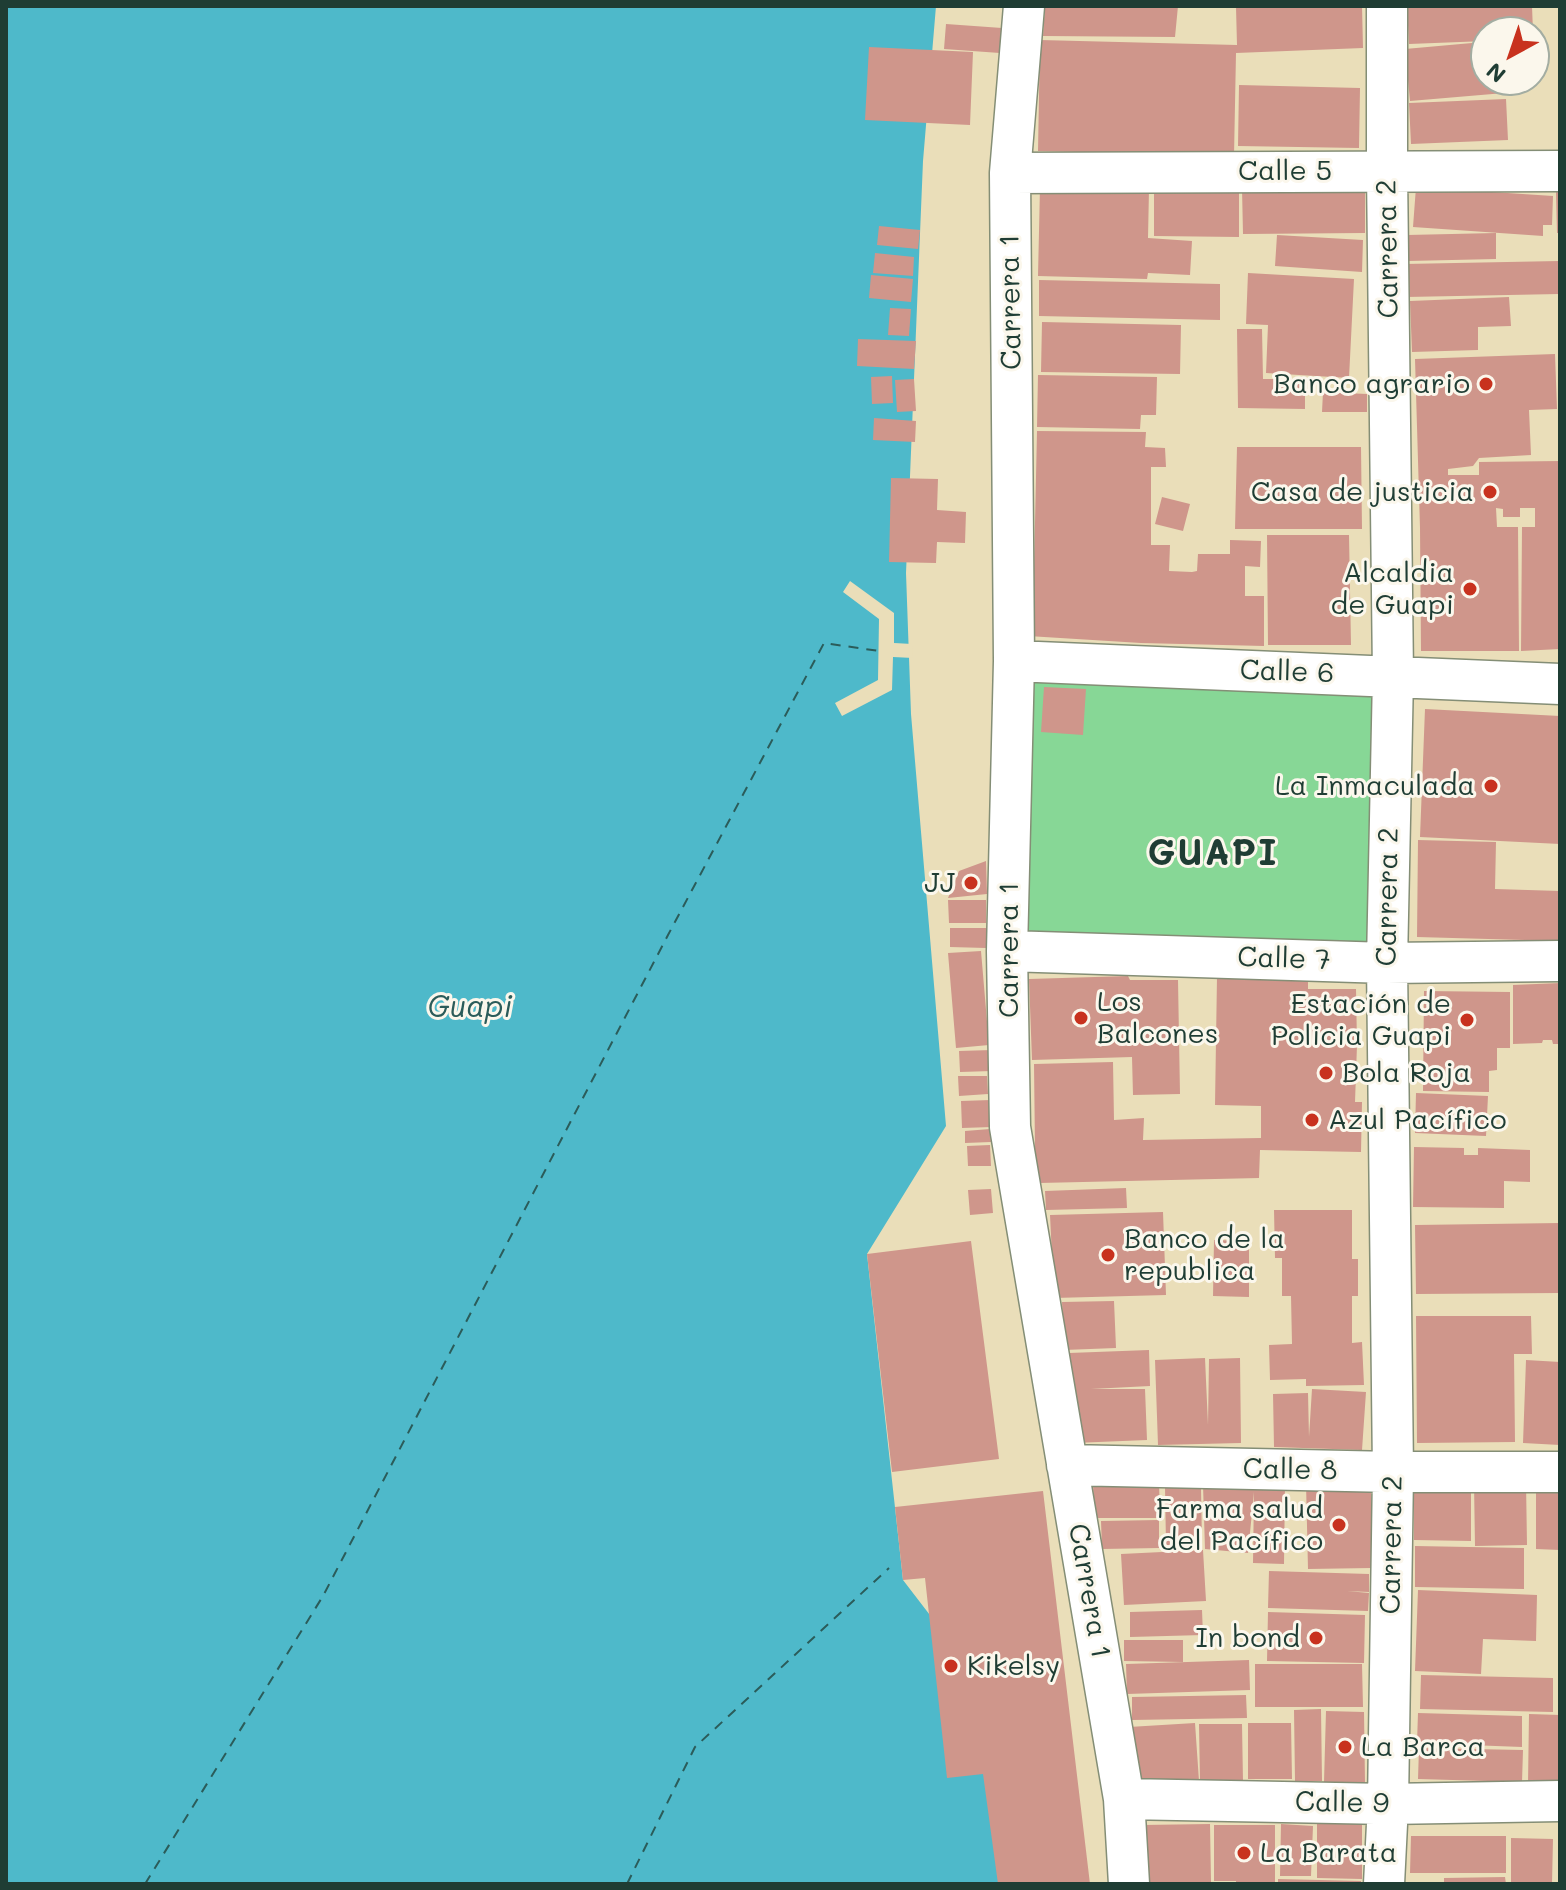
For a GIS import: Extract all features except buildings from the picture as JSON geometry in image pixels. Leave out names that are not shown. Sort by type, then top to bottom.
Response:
[{"type":"street","name":"Carrera 1","points":[[1024,6],[1010,173],[1014,661],[1007,951],[1010,1127],[1124,1799],[1129,1884]]},
{"type":"street","name":"Carrera 2","points":[[1384,1884],[1393,1472],[1387,963],[1393,676],[1387,6]]},
{"type":"street","name":"Calle 5","points":[[1010,173],[1560,171]]},
{"type":"street","name":"Calle 6","points":[[1014,661],[1560,684]]},
{"type":"street","name":"Calle 7","points":[[1007,951],[1387,963],[1560,961]]},
{"type":"street","name":"Calle 8","points":[[1067,1465],[1560,1472]]},
{"type":"street","name":"Calle 9","points":[[1124,1799],[1388,1804],[1560,1801]]},
{"type":"green space","points":[[1014,661],[1393,676],[1387,963],[1007,951]]},
{"type":"water","name":"Guapi","points":[[6,6],[936,6],[923,161],[906,573],[911,714],[946,1126],[867,1254],[903,1580],[1022,1735],[1039,1884],[6,1884]]},
{"type":"pier","points":[[850,581],[894,613],[894,643],[912,644],[913,658],[893,657],[892,690],[842,716],[835,703],[878,680],[879,619],[843,592]]},
{"type":"ferry route","points":[[145,1884],[323,1596],[824,643],[879,651]]},
{"type":"ferry route","points":[[627,1884],[695,1747],[889,1568]]},
{"type":"place","name":"Banco agrario","points":[[1486,384]]},
{"type":"place","name":"Casa de justicia","points":[[1490,492]]},
{"type":"place","name":"Alcaldia de Guapi","points":[[1470,589]]},
{"type":"place","name":"La Inmaculada","points":[[1491,786]]},
{"type":"place","name":"JJ","points":[[971,883]]},
{"type":"place","name":"Los Balcones","points":[[1081,1018]]},
{"type":"place","name":"Estación de Policia Guapi","points":[[1467,1020]]},
{"type":"place","name":"Bola Roja","points":[[1326,1073]]},
{"type":"place","name":"Azul Pacífico","points":[[1312,1120]]},
{"type":"place","name":"Banco de la republica","points":[[1108,1255]]},
{"type":"place","name":"Farma salud del Pacífico","points":[[1339,1525]]},
{"type":"place","name":"In bond","points":[[1316,1638]]},
{"type":"place","name":"Kikelsy","points":[[951,1666]]},
{"type":"place","name":"La Barca","points":[[1345,1747]]},
{"type":"place","name":"La Barata","points":[[1244,1853]]},
{"type":"district","name":"GUAPI","points":[[1213,854]]}]
